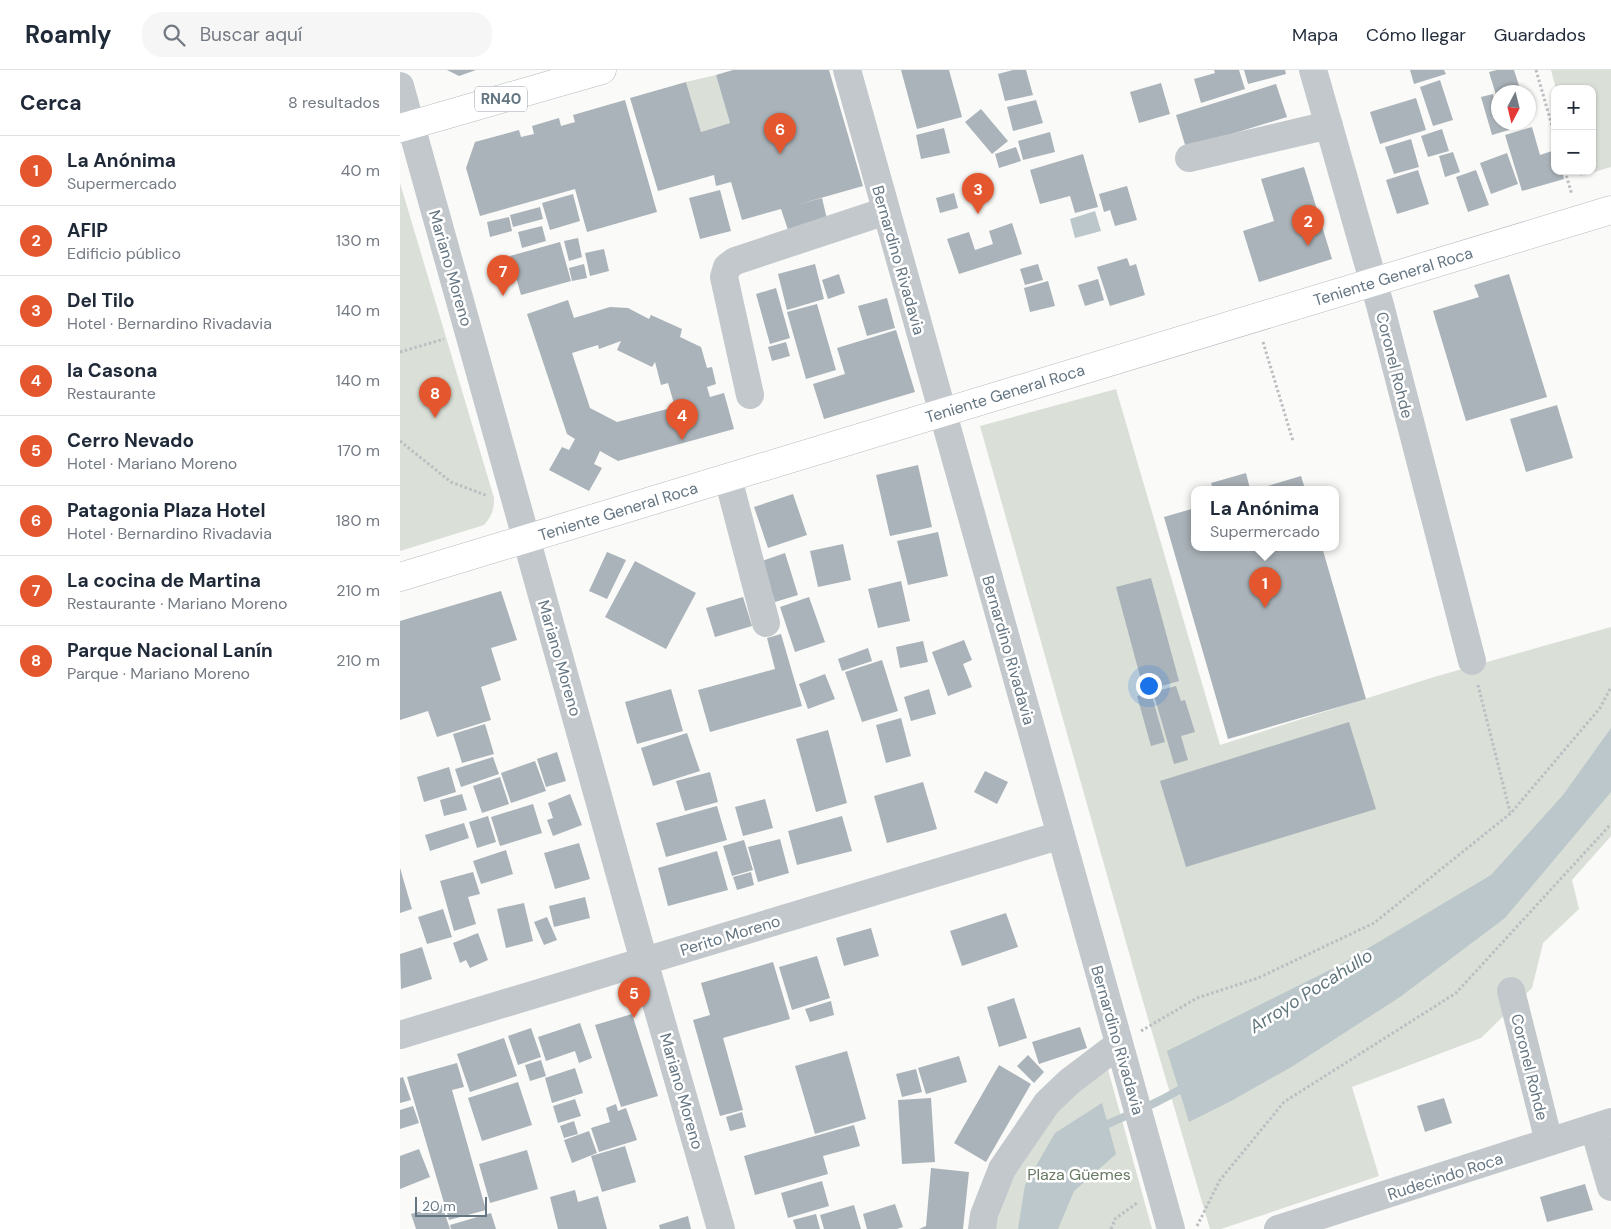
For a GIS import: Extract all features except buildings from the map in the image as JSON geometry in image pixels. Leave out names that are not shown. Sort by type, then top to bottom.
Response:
[{"type":"main road","name":"RN40","points":[[405,126],[602,70]]},
{"type":"main road","name":"Teniente General Roca","points":[[400,578],[1611,210]]},
{"type":"street","name":"Bernardino Rivadavia","points":[[847,70],[1171,1229]]},
{"type":"street","name":"Coronel Rohde","points":[[1314,70],[1373,282],[1472,661]]},
{"type":"street","name":"Mariano Moreno","points":[[400,86],[405,126],[527,539],[644,961],[721,1229]]},
{"type":"street","points":[[1189,158],[1329,125]]},
{"type":"street","points":[[750,395],[724,277],[727,267],[735,261],[886,211]]},
{"type":"street","points":[[728,478],[766,622]]},
{"type":"street","name":"Perito Moreno","points":[[400,1035],[1061,835]]},
{"type":"street","name":"Coronel Rohde","points":[[1511,991],[1549,1142]]},
{"type":"street","points":[[982,1229],[984,1215],[1002,1169],[1047,1103],[1069,1082],[1119,1044]]},
{"type":"street","points":[[1603,1125],[1611,1187]]},
{"type":"street","name":"Rudecindo Roca","points":[[1278,1229],[1603,1125]]},
{"type":"path","points":[[1536,70],[1553,130]]},
{"type":"path","points":[[1256,317],[1293,441]]},
{"type":"path","points":[[400,352],[447,338]]},
{"type":"path","points":[[400,443],[451,482],[494,498]]},
{"type":"path","points":[[1472,661],[1511,813]]},
{"type":"path","points":[[1119,1044],[1197,998],[1258,978],[1374,923],[1511,813],[1600,708],[1611,687]]},
{"type":"path","points":[[1196,1229],[1220,1180],[1284,1102],[1456,993],[1611,824]]},
{"type":"path","points":[[1111,1229],[1115,1219],[1156,1175]]},
{"type":"green space","points":[[1551,70],[1611,70],[1611,167],[1596,171],[1596,85],[1555,85]]},
{"type":"green space","points":[[716,75],[730,123],[701,132],[686,82]]},
{"type":"green space","points":[[400,183],[494,498],[494,506],[489,519],[484,525],[400,551]]},
{"type":"green space","points":[[1116,389],[1220,745],[1434,677],[1611,627],[1611,836],[1572,880],[1579,909],[1543,943],[1532,988],[1481,1038],[1352,1087],[1379,1176],[1221,1229],[1210,1229],[1137,981],[980,426]]},
{"type":"green space","name":"Plaza Güemes","points":[[1107,1066],[1152,1229],[994,1229],[1016,1169],[1058,1107]]},
{"type":"water","points":[[1095,211],[1101,231],[1075,238],[1070,219]]},
{"type":"water","points":[[1611,728],[1611,792],[1505,918],[1400,997],[1293,1066],[1189,1122],[1167,1051],[1340,965],[1491,875],[1563,795]]},
{"type":"water","points":[[1102,1103],[1116,1154],[1074,1191],[1058,1229],[1018,1229],[1025,1185],[1055,1133]]},
{"type":"waterway","name":"Arroyo Pocahullo","points":[[1099,1128],[1155,1103],[1187,1085]]},
{"type":"place","name":"Patagonia Plaza Hotel","points":[[780,154]]},
{"type":"place","name":"Del Tilo","points":[[978,214]]},
{"type":"place","name":"AFIP","points":[[1308,246]]},
{"type":"place","name":"La cocina de Martina","points":[[503,296]]},
{"type":"place","name":"Parque Nacional Lanín","points":[[435,418]]},
{"type":"place","name":"la Casona","points":[[682,440]]},
{"type":"place","name":"La Anónima","points":[[1265,608]]},
{"type":"place","name":"Cerro Nevado","points":[[634,1018]]}]
